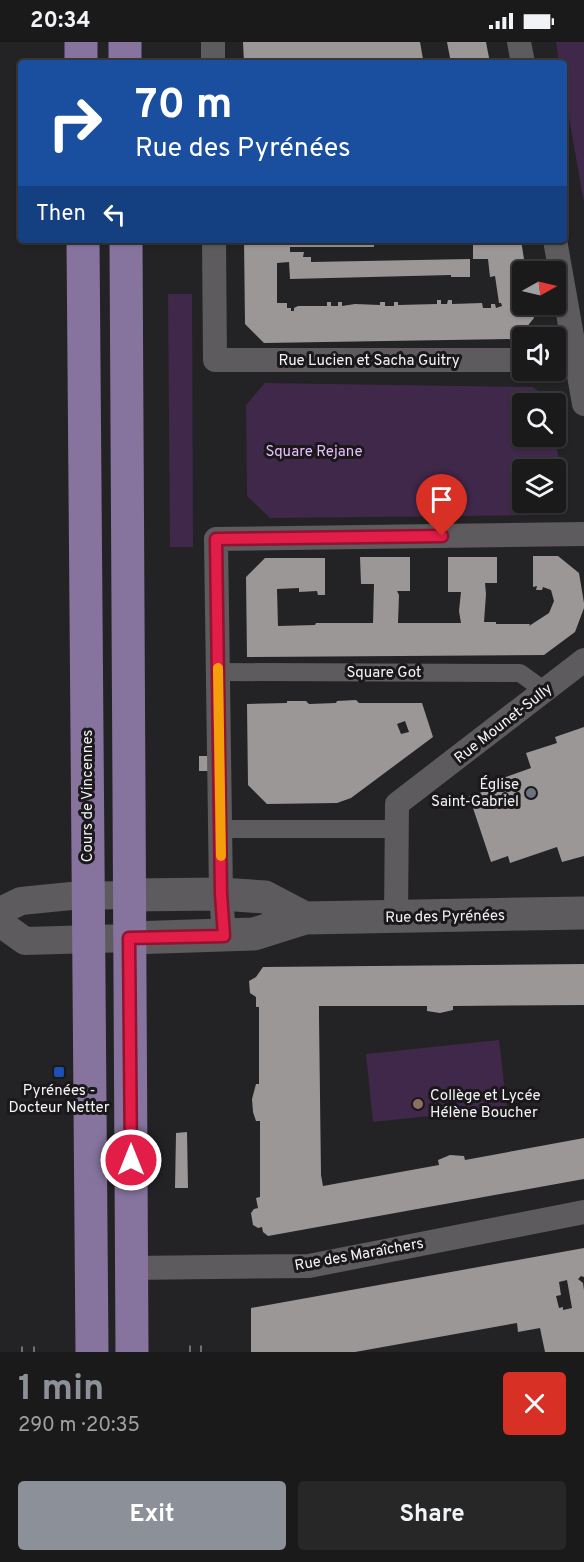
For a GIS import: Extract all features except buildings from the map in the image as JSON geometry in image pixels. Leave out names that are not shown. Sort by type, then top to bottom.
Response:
[{"type":"main road","points":[[81,42],[81,60]]},
{"type":"main road","points":[[125,42],[125,60]]},
{"type":"main road","name":"Cours de Vincennes","points":[[82,243],[92,1352]]},
{"type":"main road","points":[[126,243],[132,1352]]},
{"type":"main road","name":"Rue des Pyrénées","points":[[129,896],[221,894],[265,897],[305,918]]},
{"type":"main road","name":"Rue des Pyrénées","points":[[129,938],[254,934],[305,918],[584,913]]},
{"type":"street","points":[[213,42],[213,60]]},
{"type":"street","points":[[519,42],[522,60]]},
{"type":"street","name":"Rue Lucien et Sacha Guitry","points":[[214,243],[215,360],[512,360]]},
{"type":"street","points":[[555,243],[563,327]]},
{"type":"street","points":[[566,360],[584,404]]},
{"type":"street","points":[[224,936],[221,894],[216,539],[584,534]]},
{"type":"street","name":"Rue Mounet-Sully","points":[[396,917],[397,804],[584,660]]},
{"type":"street","name":"Square Got","points":[[218,672],[520,673],[544,691]]},
{"type":"street","points":[[220,829],[396,829]]},
{"type":"street","points":[[0,911],[21,901],[88,896],[129,896]]},
{"type":"street","points":[[0,923],[25,941],[129,938]]},
{"type":"street","name":"Rue des Maraîchers","points":[[131,1268],[309,1266],[584,1212]]},
{"type":"green space","points":[[556,42],[584,42],[584,203],[567,106],[567,60],[559,60]]},
{"type":"green space","points":[[168,294],[192,294],[193,547],[170,547]]},
{"type":"green space","name":"Square Rejane","points":[[265,383],[533,387],[540,393],[512,393],[512,447],[557,447],[559,459],[512,459],[512,513],[551,513],[549,515],[270,518],[247,496],[246,405]]},
{"type":"green space","points":[[499,1040],[507,1108],[373,1122],[366,1054]]},
{"type":"tram line","points":[[190,1346],[190,1352]]},
{"type":"tram line","points":[[201,1346],[201,1352]]},
{"type":"tram line","points":[[22,1347],[22,1352]]},
{"type":"tram line","points":[[34,1347],[34,1352]]},
{"type":"slow traffic","points":[[218,668],[221,856]]},
{"type":"place","name":"Église Saint-Gabriel","points":[[531,793]]},
{"type":"place","name":"Pyrénées - Docteur Netter","points":[[59,1072]]},
{"type":"place","name":"Collège et Lycée Hélène Boucher","points":[[418,1104]]},
{"type":"route","points":[[131,1160],[129,938],[224,936],[221,894],[216,539],[442,536]]}]
